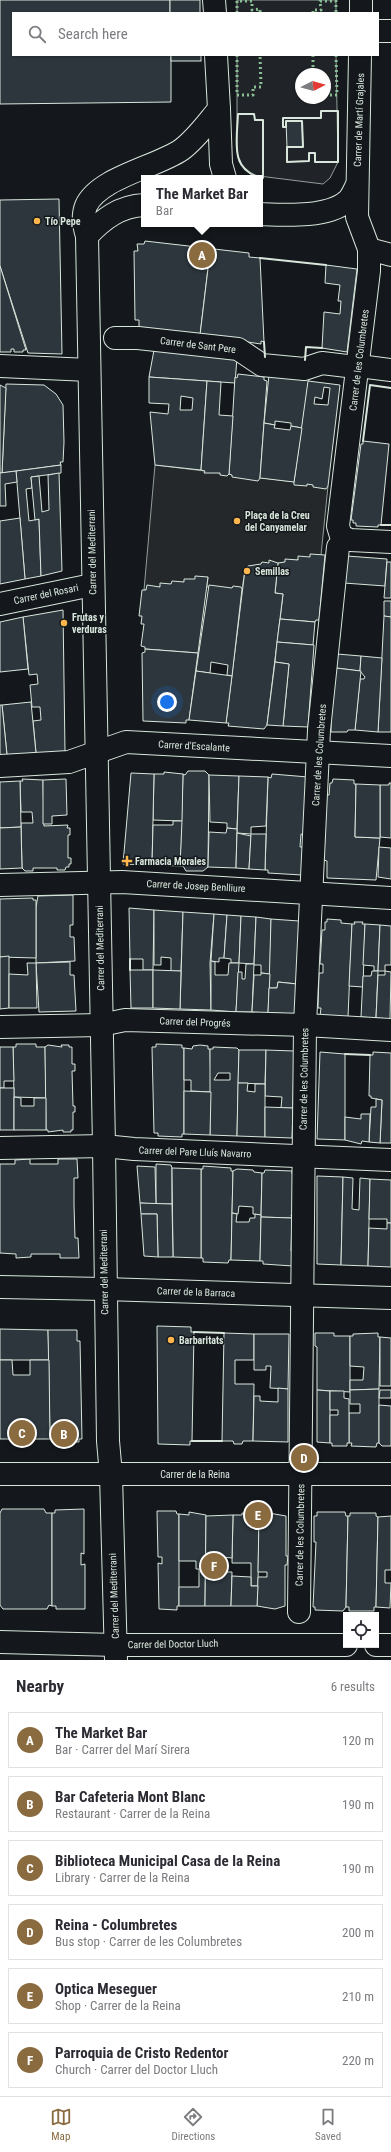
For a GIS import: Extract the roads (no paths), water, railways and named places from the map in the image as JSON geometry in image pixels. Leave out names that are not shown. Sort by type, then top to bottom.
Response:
[{"type":"street","points":[[214,0],[214,12]]},
{"type":"street","points":[[361,0],[361,12]]},
{"type":"street","points":[[379,31],[391,31]]},
{"type":"street","points":[[216,56],[220,164],[224,175]]},
{"type":"street","name":"Carrer de Martí Grajales","points":[[357,185],[360,56]]},
{"type":"street","points":[[87,236],[83,223],[86,206],[97,192],[116,180],[154,165],[182,149],[196,137],[219,109]]},
{"type":"street","points":[[263,214],[313,214],[333,210],[348,200],[357,185]]},
{"type":"street","name":"Carrer de les Columbretes","points":[[299,1612],[301,1295],[305,1025],[318,752],[339,542],[338,515],[353,366],[370,271],[369,249],[357,217],[357,185]]},
{"type":"street","points":[[263,200],[313,214]]},
{"type":"street","points":[[87,236],[98,224],[112,214],[131,205],[141,205]]},
{"type":"street","name":"Carrer del Mediterrani","points":[[87,236],[92,585],[104,1146],[104,1289],[116,1653]]},
{"type":"street","points":[[369,249],[391,255]]},
{"type":"street","name":"Carrer de Sant Pere","points":[[115,338],[138,338],[238,350],[262,365],[304,369],[322,363],[391,370]]},
{"type":"street","points":[[0,366],[89,370]]},
{"type":"street","points":[[339,542],[350,540],[391,542]]},
{"type":"street","name":"Carrer del Rosari","points":[[0,604],[92,585]]},
{"type":"street","name":"Carrer d'Escalante","points":[[0,766],[69,762],[126,742],[391,756]]},
{"type":"street","name":"Carrer de Josep Benlliure","points":[[0,885],[122,882],[391,898]]},
{"type":"street","name":"Carrer del Progrés","points":[[0,1027],[101,1025],[125,1020],[305,1025],[391,1030]]},
{"type":"street","name":"Carrer del Pare Lluís Navarro","points":[[0,1148],[104,1146],[134,1149],[303,1155],[391,1160]]},
{"type":"street","name":"Carrer de la Barraca","points":[[0,1287],[391,1298]]},
{"type":"street","name":"Carrer de la Reina","points":[[0,1474],[391,1474]]},
{"type":"street","name":"Carrer del Doctor Lluch","points":[[0,1642],[116,1653],[343,1644]]},
{"type":"street","points":[[379,1645],[391,1645]]},
{"type":"place","name":"Tío Pepe","points":[[37,221]]},
{"type":"place","name":"The Market Bar","points":[[202,255]]},
{"type":"place","name":"Plaça de la Creu del Canyamelar","points":[[237,521]]},
{"type":"place","name":"Semillas","points":[[247,571]]},
{"type":"place","name":"Frutas y verduras","points":[[64,623]]},
{"type":"place","name":"Farmacia Morales","points":[[127,861]]},
{"type":"place","name":"Barbaritats","points":[[171,1340]]},
{"type":"place","name":"Biblioteca Municipal Casa de la Reina","points":[[22,1433]]},
{"type":"place","name":"Bar Cafeteria Mont Blanc","points":[[64,1434]]},
{"type":"place","name":"Reina - Columbretes","points":[[304,1458]]},
{"type":"place","name":"Optica Meseguer","points":[[258,1515]]},
{"type":"place","name":"Parroquia de Cristo Redentor","points":[[214,1566]]}]
